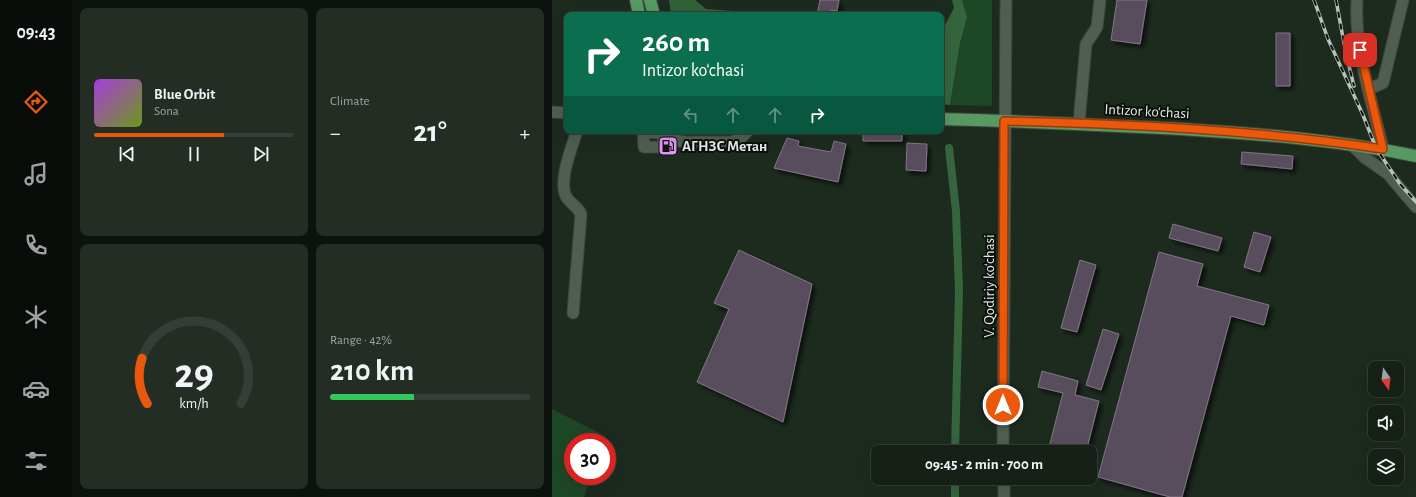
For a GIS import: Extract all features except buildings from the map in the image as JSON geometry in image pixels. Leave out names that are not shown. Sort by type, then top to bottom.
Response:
[{"type":"main road","points":[[636,0],[638,12]]},
{"type":"main road","points":[[650,0],[653,12]]},
{"type":"main road","name":"Intizor ko‘chasi","points":[[944,119],[1079,123],[1286,137],[1351,144],[1416,156]]},
{"type":"street","name":"V. Qodiriy ko‘chasi","points":[[1003,445],[1006,0]]},
{"type":"street","points":[[1079,123],[1086,44],[1097,27],[1100,0]]},
{"type":"street","points":[[1357,0],[1358,36],[1383,149]]},
{"type":"street","points":[[1369,89],[1383,83],[1403,0]]},
{"type":"street","points":[[552,112],[564,113]]},
{"type":"street","points":[[573,313],[582,214],[563,190],[568,160],[576,134]]},
{"type":"street","points":[[666,134],[672,140],[685,142],[732,142],[741,138],[745,134]]},
{"type":"street","points":[[1351,144],[1364,157],[1388,174],[1416,207]]},
{"type":"street","points":[[1004,485],[1004,497]]},
{"type":"shaded area","points":[[669,0],[695,0],[706,9],[734,11],[734,12],[671,12]]},
{"type":"shaded area","points":[[952,0],[962,0],[967,17],[960,43],[950,105],[944,104],[944,32],[945,25],[954,8]]},
{"type":"shaded area","points":[[962,0],[992,0],[992,106],[950,105],[960,43],[967,17]]},
{"type":"shaded area","points":[[552,409],[599,433],[564,433],[564,485],[588,485],[584,497],[552,497]]},
{"type":"waterway","points":[[949,148],[956,211],[959,290],[955,445]]},
{"type":"waterway","points":[[955,485],[955,497]]},
{"type":"railway","points":[[1314,0],[1328,39],[1363,115],[1376,148],[1400,184],[1416,202]]},
{"type":"railway","points":[[1336,0],[1346,54],[1354,86]]},
{"type":"place","name":"АГНЗС Метан","points":[[668,146]]},
{"type":"route","points":[[1003,405],[1004,121],[1079,123],[1286,137],[1383,149],[1360,50]]}]
